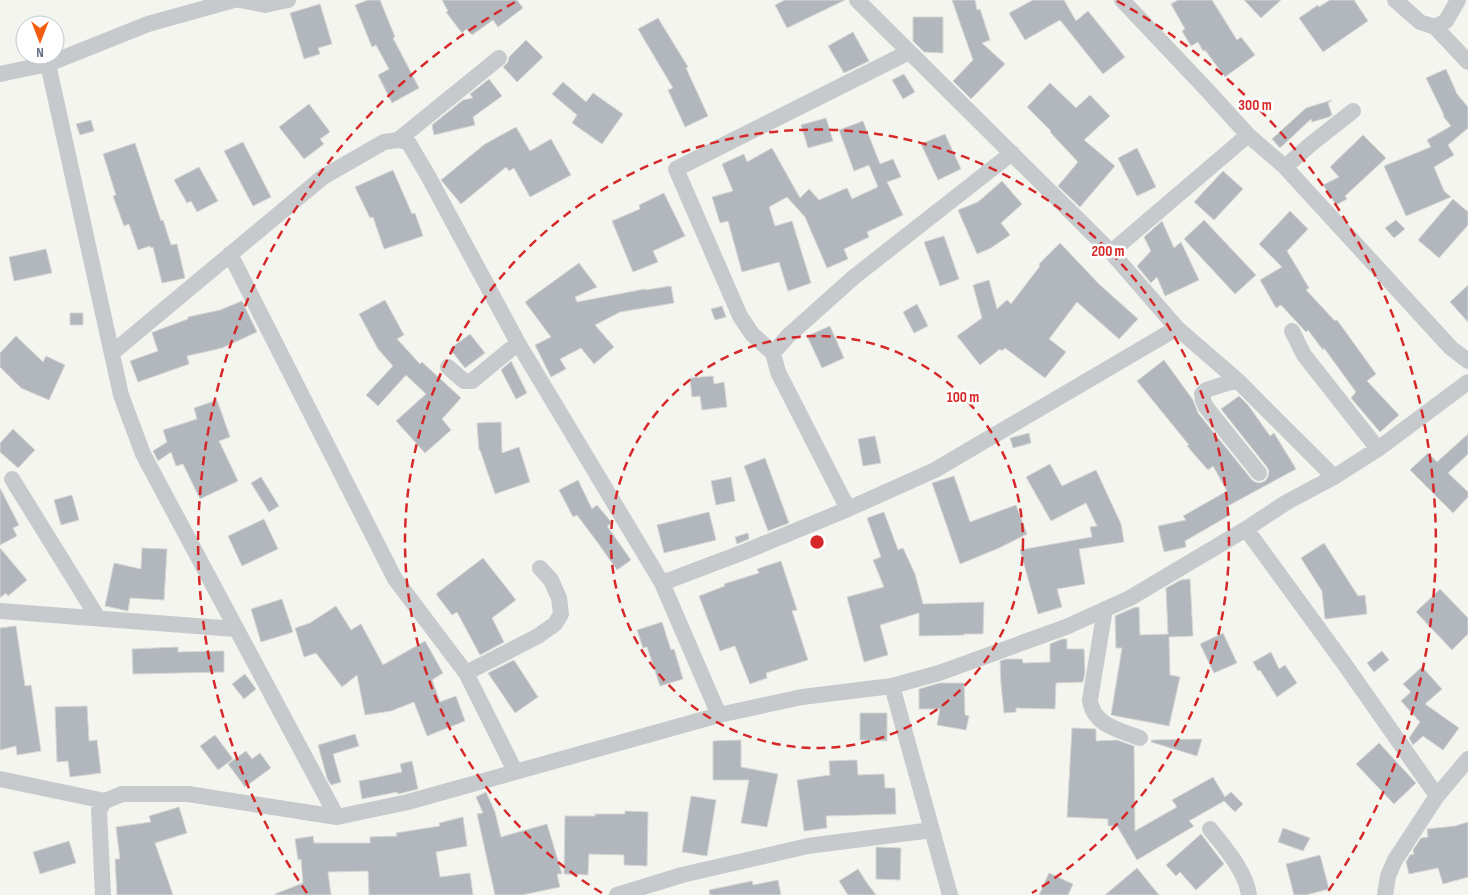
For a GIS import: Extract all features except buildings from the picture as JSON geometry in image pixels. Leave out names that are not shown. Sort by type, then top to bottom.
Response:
[{"type":"street","points":[[65,57],[148,24],[234,0]]},
{"type":"street","points":[[240,0],[265,4],[288,0]]},
{"type":"street","points":[[857,0],[1111,252],[1177,328],[1237,380],[1334,477]]},
{"type":"street","points":[[1122,0],[1248,135],[1285,167],[1452,348],[1468,361]]},
{"type":"street","points":[[1395,0],[1420,22],[1435,27],[1468,62]]},
{"type":"street","points":[[1435,27],[1446,21],[1458,0]]},
{"type":"street","points":[[848,509],[778,372],[773,353],[752,334],[740,316],[676,170],[909,52]]},
{"type":"street","points":[[398,140],[499,58]]},
{"type":"street","points":[[0,74],[43,65]]},
{"type":"street","points":[[48,65],[121,396],[143,454],[337,817]]},
{"type":"street","points":[[1285,167],[1353,111]]},
{"type":"street","points":[[1111,252],[1248,135]]},
{"type":"street","points":[[112,353],[323,177],[384,142],[398,140],[408,142],[432,182],[518,343],[662,583],[719,715]]},
{"type":"street","points":[[773,353],[788,336],[854,277],[1012,153]]},
{"type":"street","points":[[230,254],[395,579],[466,673],[515,771]]},
{"type":"street","points":[[662,583],[744,552],[848,509],[935,470],[1177,328]]},
{"type":"street","points":[[1292,331],[1304,355],[1378,449]]},
{"type":"street","points":[[448,367],[464,381],[472,381],[518,343]]},
{"type":"street","points":[[1237,380],[1206,390],[1202,394],[1203,400],[1206,407],[1260,473]]},
{"type":"street","points":[[103,895],[99,810],[105,801],[122,794],[188,794],[337,817],[408,802],[719,715],[802,697],[892,686],[939,673],[1066,627],[1130,598],[1246,529],[1287,502],[1334,477],[1378,449],[1468,382]]},
{"type":"street","points":[[12,479],[98,618]]},
{"type":"street","points":[[1246,529],[1343,662],[1437,796]]},
{"type":"street","points":[[466,673],[538,636],[555,624],[561,614],[560,598],[551,580],[540,568]]},
{"type":"street","points":[[1105,609],[1090,700],[1092,710],[1106,724],[1140,738]]},
{"type":"street","points":[[0,611],[235,629]]},
{"type":"street","points":[[892,686],[950,895]]},
{"type":"street","points":[[1385,895],[1388,876],[1394,860],[1437,796],[1468,759]]},
{"type":"street","points":[[0,779],[105,801]]},
{"type":"street","points":[[1210,829],[1234,860],[1248,888],[1249,895]]},
{"type":"street","points":[[617,895],[682,875],[808,846],[932,830]]}]
